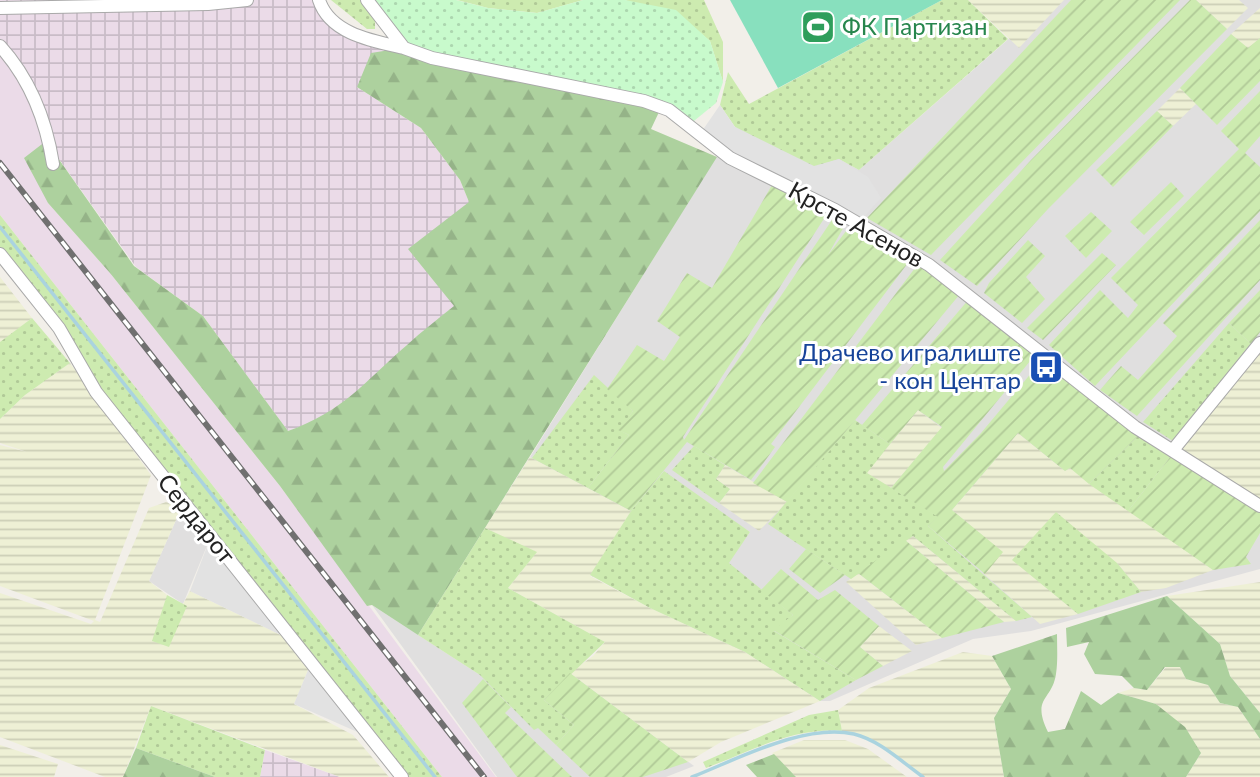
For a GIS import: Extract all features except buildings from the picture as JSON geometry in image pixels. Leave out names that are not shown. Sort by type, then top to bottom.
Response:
[{"type":"street","points":[[0,8],[208,4],[247,0]]},
{"type":"street","name":"Крсте Асенов","points":[[319,0],[328,16],[352,33],[432,58],[644,101],[669,110],[730,158],[835,210],[929,265],[1113,411],[1260,506]]},
{"type":"street","points":[[367,0],[404,48]]},
{"type":"street","points":[[0,46],[24,76],[50,139],[53,164]]},
{"type":"street","name":"Сердарот","points":[[0,254],[59,328],[96,393],[402,777]]},
{"type":"street","points":[[1173,450],[1260,343]]},
{"type":"shaded area","points":[[0,0],[319,0],[352,33],[404,48],[357,87],[421,128],[460,180],[469,202],[454,306],[406,346],[354,396],[314,422],[288,431],[203,316],[136,267],[46,141],[0,46]]},
{"type":"shaded area","points":[[1053,0],[1260,0],[1260,569],[1031,631],[973,639],[830,701],[820,701],[745,652],[684,624],[750,532],[663,478],[636,513],[494,515],[735,127],[839,159],[859,170]]},
{"type":"shaded area","points":[[0,46],[42,121],[48,203],[110,273],[280,486],[496,777],[442,777],[0,215]]},
{"type":"shaded area","points":[[720,105],[735,127],[814,166],[839,159],[868,177],[881,198],[858,223],[700,134]]},
{"type":"shaded area","points":[[178,495],[211,536],[183,604],[149,581],[180,511],[174,505]]},
{"type":"shaded area","points":[[211,536],[293,641],[190,591]]},
{"type":"shaded area","points":[[372,605],[480,675],[570,673],[694,766],[666,777],[497,777]]},
{"type":"shaded area","points":[[311,663],[371,738],[294,704]]},
{"type":"shaded area","points":[[265,750],[340,777],[260,777]]},
{"type":"green space","points":[[331,0],[360,0],[375,20],[375,29],[367,29]]},
{"type":"green space","points":[[367,0],[456,0],[488,8],[537,13],[583,0],[625,0],[676,10],[710,41],[723,82],[716,103],[689,125],[669,110],[404,48]]},
{"type":"green space","points":[[457,0],[583,0],[537,13],[488,8]]},
{"type":"green space","points":[[625,0],[704,0],[723,42],[723,82],[710,41],[692,26]]},
{"type":"green space","name":"ФК Партизан","points":[[730,0],[942,0],[778,88]]},
{"type":"green space","points":[[942,0],[968,0],[1008,39],[859,170],[839,159],[814,167],[735,127],[720,105],[728,72],[749,104]]},
{"type":"green space","points":[[968,0],[1064,0],[1019,48]]},
{"type":"green space","points":[[1071,0],[1180,0],[931,255],[867,218]]},
{"type":"green space","points":[[1190,0],[1196,0],[1227,29],[1048,209],[977,286],[940,260],[1031,160]]},
{"type":"green space","points":[[1196,0],[1239,0],[1248,8],[1227,29]]},
{"type":"green space","points":[[1260,8],[1260,38],[1248,49],[1231,34]]},
{"type":"green space","points":[[1231,34],[1248,48],[1260,38],[1260,81],[1217,125],[1180,88]]},
{"type":"green space","points":[[396,49],[643,104],[659,112],[651,129],[717,157],[418,635],[372,605],[367,606],[280,486],[110,273],[48,203],[24,158],[46,141],[134,266],[203,316],[288,431],[339,405],[454,306],[408,249],[469,202],[460,180],[421,128],[357,87],[371,53]]},
{"type":"green space","points":[[1180,88],[1196,104],[1173,126],[1157,111]]},
{"type":"green space","points":[[1260,91],[1260,136],[1245,153],[1260,167],[1260,211],[1095,386],[1049,345],[1100,290],[1128,318],[1138,305],[1111,278],[1239,149],[1221,131]]},
{"type":"green space","points":[[1157,111],[1173,126],[1113,187],[1096,170]]},
{"type":"green space","points":[[1171,182],[1184,196],[1144,235],[1130,222]]},
{"type":"green space","points":[[772,185],[827,214],[683,437],[684,440],[834,217],[846,223],[828,255],[849,227],[911,259],[771,444],[775,447],[751,480],[687,442],[631,511],[588,488],[629,435],[618,430],[633,411],[607,389],[637,345],[664,361],[680,337],[657,321],[687,273],[712,288]]},
{"type":"green space","points":[[1091,212],[1112,231],[1086,258],[1065,236]]},
{"type":"green space","points":[[0,215],[442,777],[402,777],[96,392],[59,328],[0,254]]},
{"type":"green space","points":[[1260,220],[1260,280],[1137,416],[1100,390],[1121,366],[1138,380],[1177,336],[1163,323]]},
{"type":"green space","points":[[1028,240],[1045,256],[1026,277],[1045,299],[1022,323],[984,293],[989,283]]},
{"type":"green space","points":[[1102,253],[1116,265],[1043,340],[1027,328]]},
{"type":"green space","points":[[918,264],[960,294],[787,502],[753,483]]},
{"type":"green space","points":[[0,277],[32,318],[0,343]]},
{"type":"green space","points":[[1260,290],[1260,332],[1251,344],[1229,323]]},
{"type":"green space","points":[[969,299],[1035,355],[943,467],[944,471],[981,433],[1043,359],[1139,435],[1089,484],[1070,468],[1065,471],[1018,433],[952,510],[1003,552],[985,574],[928,526],[938,517],[891,488],[942,427],[918,410],[890,444],[862,425]]},
{"type":"green space","points":[[32,318],[70,363],[25,395],[0,419],[0,342]]},
{"type":"green space","points":[[1229,323],[1251,344],[1173,441],[1143,422]]},
{"type":"green space","points":[[1260,343],[1260,506],[1173,450]]},
{"type":"green space","points":[[70,363],[151,475],[95,620],[100,622],[149,508],[166,502],[174,505],[180,511],[149,581],[167,595],[153,641],[186,606],[183,604],[190,591],[293,641],[311,663],[294,704],[353,735],[389,777],[340,777],[151,706],[123,777],[105,777],[0,737],[0,593],[91,624],[94,621],[0,586],[0,445],[27,452],[0,443],[0,419],[25,395]]},
{"type":"green space","points":[[594,375],[633,411],[619,430],[629,435],[588,488],[532,458]]},
{"type":"green space","points":[[918,410],[942,428],[891,488],[866,473]]},
{"type":"green space","points":[[855,420],[890,444],[867,473],[939,517],[928,526],[1032,617],[1016,621],[913,536],[851,579],[768,524]]},
{"type":"green space","points":[[1018,433],[1065,471],[1070,468],[1213,570],[1166,588],[1141,592],[1117,563],[1013,560],[1078,614],[1040,624],[983,573],[1002,552],[952,510]]},
{"type":"green space","points":[[1139,435],[1171,456],[1128,511],[1089,484]]},
{"type":"green space","points":[[694,446],[725,465],[716,479],[730,489],[719,503],[672,470]]},
{"type":"green space","points":[[1171,456],[1260,511],[1260,533],[1246,557],[1251,564],[1213,570],[1128,511]]},
{"type":"green space","points":[[530,457],[631,511],[590,576],[650,608],[745,652],[820,701],[721,742],[688,762],[570,673],[593,656],[605,642],[508,588],[536,553],[485,528]]},
{"type":"green space","points":[[725,465],[787,502],[759,531],[719,503],[730,489],[716,479]]},
{"type":"green space","points":[[664,471],[750,532],[729,563],[793,615],[774,631],[856,680],[820,701],[745,652],[650,608],[590,575],[631,511]]},
{"type":"green space","points":[[1056,512],[1117,563],[1141,592],[1078,614],[1012,560]]},
{"type":"green space","points":[[485,528],[537,552],[508,588],[605,642],[544,700],[574,725],[556,745],[538,728],[534,730],[480,675],[418,635]]},
{"type":"green space","points":[[913,536],[1016,621],[1004,622],[905,540]]},
{"type":"green space","points":[[905,540],[1004,622],[942,638],[858,573]]},
{"type":"green space","points":[[806,549],[845,575],[820,593],[789,569]]},
{"type":"green space","points":[[781,569],[818,600],[835,590],[879,626],[860,647],[883,666],[856,680],[773,630],[793,615],[761,590]]},
{"type":"green space","points":[[858,573],[942,638],[916,645],[846,582]]},
{"type":"green space","points":[[1260,582],[1260,713],[1230,676],[1220,644],[1167,596]]},
{"type":"green space","points":[[167,595],[187,606],[169,647],[152,641]]},
{"type":"green space","points":[[1167,596],[1220,644],[1230,676],[1260,713],[1260,739],[1238,707],[1220,703],[1208,685],[1186,679],[1180,667],[1165,667],[1147,690],[1134,688],[1122,676],[1095,674],[1084,654],[1089,642],[1067,647],[1066,628]]},
{"type":"green space","points":[[879,626],[912,651],[883,666],[860,647]]},
{"type":"green space","points":[[1057,634],[1056,674],[1042,705],[1043,721],[1048,732],[1065,729],[1081,691],[1101,705],[1118,693],[1156,704],[1185,727],[1201,753],[1186,777],[1004,777],[994,718],[1011,689],[992,656]]},
{"type":"green space","points":[[963,652],[992,656],[1011,689],[994,718],[1004,777],[924,777],[865,736],[842,731],[838,710],[869,688]]},
{"type":"green space","points":[[1166,667],[1180,667],[1186,679],[1208,685],[1220,703],[1238,707],[1260,739],[1260,777],[1186,777],[1201,753],[1156,704],[1118,693],[1134,688],[1147,690]]},
{"type":"green space","points":[[570,673],[688,762],[643,777],[590,777],[556,745],[574,725],[544,700]]},
{"type":"green space","points":[[483,679],[511,707],[505,713],[572,777],[517,777],[462,703]]},
{"type":"green space","points":[[151,706],[265,750],[260,777],[215,777],[136,748]]},
{"type":"green space","points":[[838,710],[842,731],[789,736],[706,768],[703,762],[809,715]]},
{"type":"green space","points":[[804,740],[845,740],[868,749],[907,777],[796,777],[772,753]]},
{"type":"green space","points":[[0,745],[58,764],[54,777],[0,777]]},
{"type":"green space","points":[[136,748],[215,777],[123,777]]},
{"type":"green space","points":[[774,754],[796,777],[757,777],[746,765]]},
{"type":"waterway","points":[[0,227],[435,777]]},
{"type":"waterway","points":[[692,777],[793,738],[835,732],[854,734],[872,741],[923,777]]},
{"type":"railway","points":[[0,163],[484,777]]},
{"type":"place","name":"ФК Партизан","points":[[818,27]]},
{"type":"place","name":"Драчево игралиште - кон Центар","points":[[1046,367]]}]
